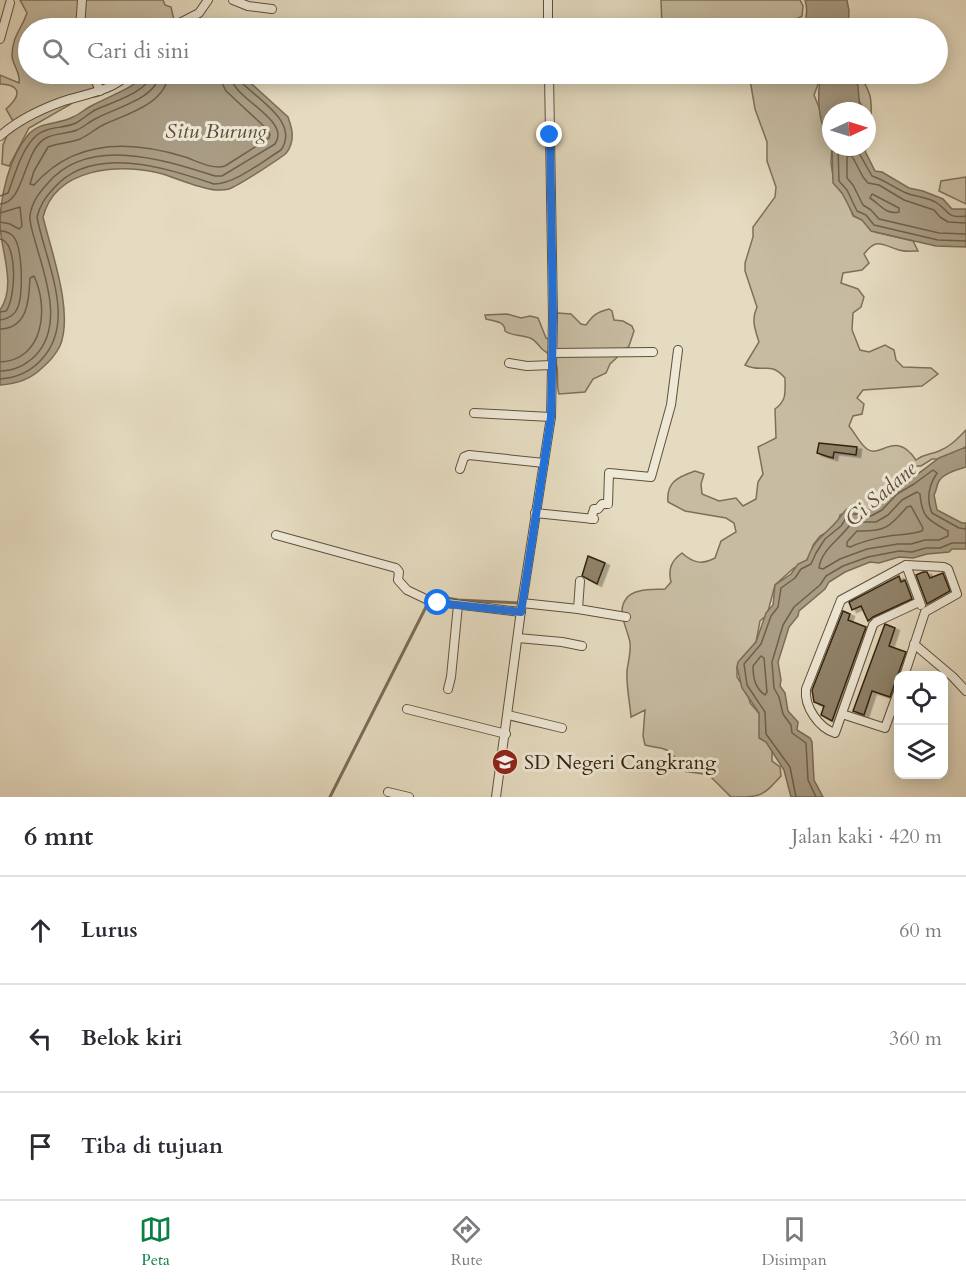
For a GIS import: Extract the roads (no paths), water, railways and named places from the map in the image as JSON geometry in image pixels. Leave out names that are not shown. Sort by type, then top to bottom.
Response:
[{"type":"street","points":[[81,18],[82,0]]},
{"type":"street","points":[[189,18],[199,13],[208,0]]},
{"type":"street","points":[[233,0],[248,6],[272,9]]},
{"type":"street","points":[[548,0],[548,18]]},
{"type":"street","points":[[0,39],[10,3]]},
{"type":"street","points":[[97,84],[100,91]]},
{"type":"street","points":[[0,136],[37,112],[59,102],[100,91],[115,84]]},
{"type":"street","points":[[496,797],[535,513],[551,417],[549,84]]},
{"type":"street","points":[[535,513],[593,519],[594,508],[598,509],[602,504],[608,505],[609,473],[651,477],[670,405],[678,350]]},
{"type":"street","points":[[552,353],[653,352]]},
{"type":"street","points":[[509,363],[527,366],[552,365]]},
{"type":"street","points":[[474,413],[551,417]]},
{"type":"street","points":[[460,469],[464,457],[469,455],[544,464]]},
{"type":"street","points":[[276,535],[396,568],[399,572],[398,580],[407,590],[430,601],[521,612]]},
{"type":"street","points":[[906,565],[919,602],[925,612]]},
{"type":"street","points":[[905,671],[925,612],[957,594],[948,569],[945,567],[906,565],[841,600],[806,689],[806,704],[819,722],[832,733],[836,732],[873,625],[919,602]]},
{"type":"street","points":[[578,609],[580,581]]},
{"type":"street","points":[[522,603],[626,616]]},
{"type":"street","points":[[448,689],[458,606]]},
{"type":"street","points":[[518,638],[582,646]]},
{"type":"street","points":[[914,644],[954,677],[966,691]]},
{"type":"street","points":[[842,714],[885,728],[894,703]]},
{"type":"street","points":[[406,709],[506,734]]},
{"type":"street","points":[[508,715],[562,729]]},
{"type":"street","points":[[388,792],[409,797]]},
{"type":"water","points":[[805,0],[847,0],[849,18],[806,18]]},
{"type":"water","name":"Situ Burung","points":[[134,84],[252,84],[288,117],[292,133],[290,147],[280,158],[248,179],[227,189],[209,189],[159,173],[125,169],[90,173],[61,188],[50,200],[43,217],[63,299],[64,332],[60,346],[50,361],[38,372],[17,382],[0,385],[0,310],[5,300],[8,279],[0,214],[11,166],[21,144],[38,127],[76,116],[90,106]]},
{"type":"water","points":[[820,84],[857,84],[859,102],[822,102],[822,122],[819,109]]},
{"type":"water","points":[[832,156],[868,156],[875,171],[882,172],[909,188],[943,199],[952,209],[966,209],[966,247],[936,246],[871,231],[862,220],[854,216],[842,193],[833,183]]},
{"type":"water","points":[[966,447],[966,467],[941,478],[934,495],[937,510],[966,523],[966,549],[952,549],[949,552],[913,558],[899,557],[879,563],[870,562],[845,572],[829,582],[825,589],[799,611],[798,616],[789,627],[778,662],[780,686],[785,693],[788,711],[798,722],[797,730],[810,738],[812,742],[814,780],[823,797],[791,797],[784,770],[766,742],[759,738],[759,713],[742,688],[737,667],[738,662],[756,642],[766,613],[773,605],[775,585],[791,574],[798,564],[807,560],[816,542],[847,509],[870,510],[879,505],[893,489],[939,458]]},
{"type":"waterway","points":[[429,599],[432,595],[458,600],[521,603]]},
{"type":"waterway","points":[[330,797],[429,601]]},
{"type":"place","name":"SD Negeri Cangkrang","points":[[505,762]]},
{"type":"water label","name":"Ci Sadane","points":[[881,494]]}]
